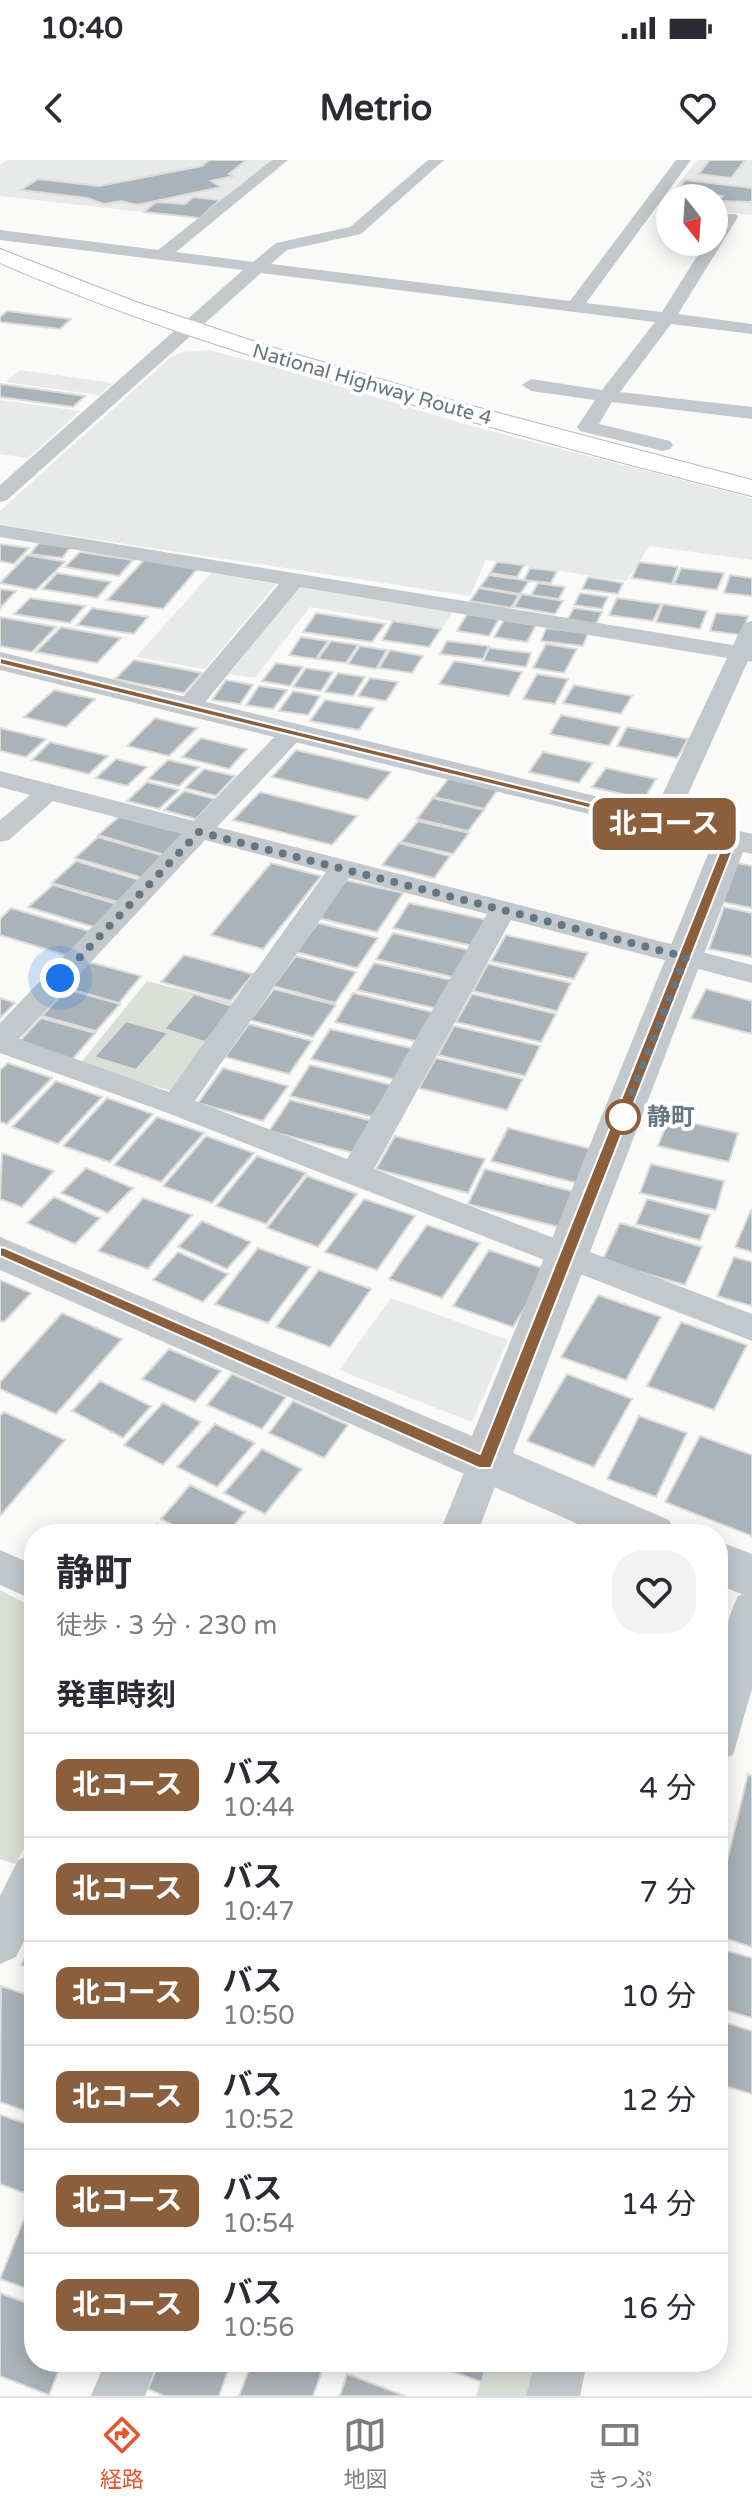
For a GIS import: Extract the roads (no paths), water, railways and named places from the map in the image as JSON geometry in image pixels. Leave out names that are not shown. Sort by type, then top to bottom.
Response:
[{"type":"highway","name":"National Highway Route 4","points":[[0,255],[185,328],[443,407],[752,488]]},
{"type":"street","points":[[162,255],[281,160]]},
{"type":"street","points":[[0,496],[185,328],[282,246],[355,231],[437,160]]},
{"type":"street","points":[[575,306],[684,160]]},
{"type":"street","points":[[646,207],[656,208]]},
{"type":"street","points":[[728,217],[752,219]]},
{"type":"street","points":[[0,235],[752,329]]},
{"type":"street","points":[[663,445],[587,427],[667,318],[700,256]]},
{"type":"street","points":[[531,385],[752,413]]},
{"type":"street","points":[[0,531],[747,654]]},
{"type":"street","points":[[187,708],[295,579]]},
{"type":"street","points":[[662,823],[747,654],[752,628]]},
{"type":"street","points":[[0,661],[742,842],[686,957],[462,1524]]},
{"type":"street","points":[[291,734],[0,1042],[176,1105],[752,1328]]},
{"type":"street","points":[[0,779],[341,870],[752,974]]},
{"type":"street","points":[[0,834],[48,792]]},
{"type":"street","points":[[176,1105],[341,870]]},
{"type":"street","points":[[355,1174],[502,911]]},
{"type":"street","points":[[0,1252],[628,1524]]},
{"type":"street","points":[[0,1566],[24,1579]]},
{"type":"street","points":[[728,1566],[752,1577]]},
{"type":"street","points":[[728,1703],[752,1608]]},
{"type":"street","points":[[0,1942],[19,1887]]},
{"type":"street","points":[[118,2396],[127,2372]]},
{"type":"street","points":[[553,2396],[559,2372]]},
{"type":"place","name":"静町","points":[[623,1117]]}]
